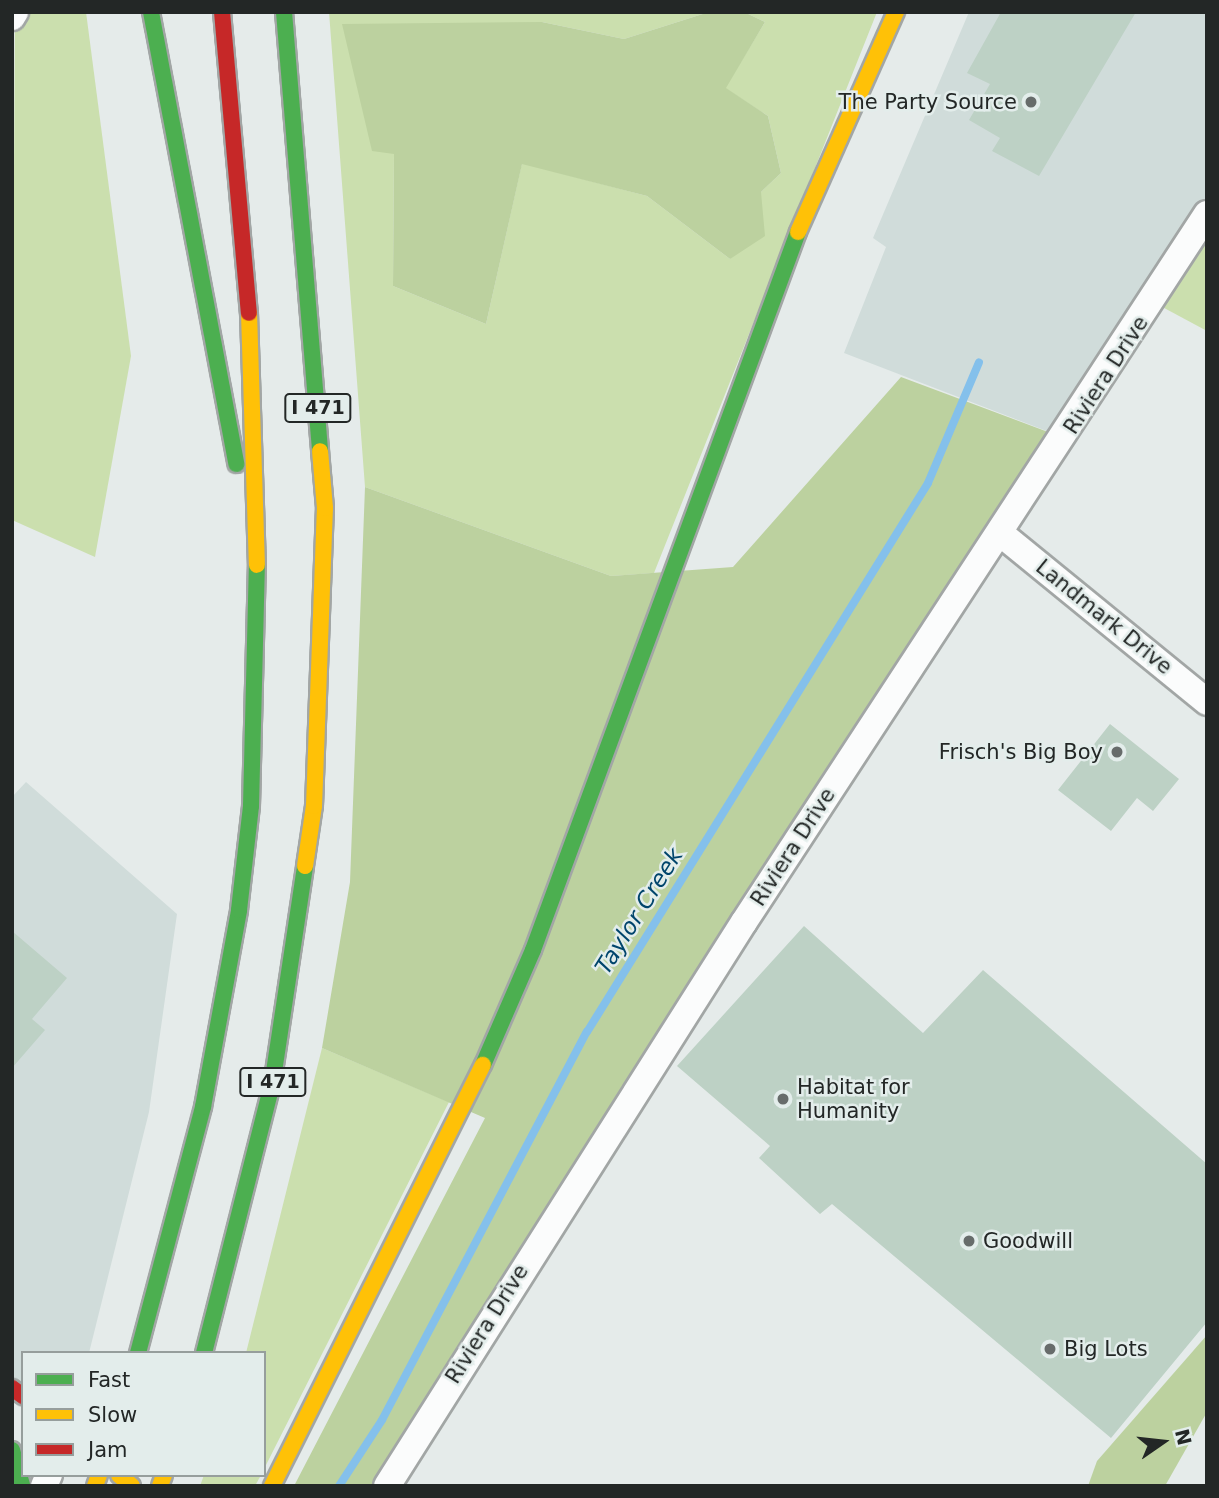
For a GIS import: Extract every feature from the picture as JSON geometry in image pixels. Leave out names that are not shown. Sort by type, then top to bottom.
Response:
[{"type":"main road","points":[[150,12],[261,591]]},
{"type":"main road","name":"I 471","points":[[139,1351],[203,1107],[239,910],[251,806],[261,591],[249,312],[222,12]]},
{"type":"main road","name":"I 471","points":[[205,1351],[272,1085],[314,806],[325,508],[284,12]]},
{"type":"main road","points":[[272,1486],[464,1110],[533,950],[634,683],[792,245],[897,12]]},
{"type":"main road","points":[[12,1450],[22,1486]]},
{"type":"street","points":[[12,17],[15,12]]},
{"type":"street","name":"Riviera Drive","points":[[387,1486],[569,1194],[1207,214]]},
{"type":"street","name":"Landmark Drive","points":[[1000,533],[1207,702]]},
{"type":"shaded area","points":[[969,12],[1207,12],[1207,214],[1065,438],[844,353],[886,247],[873,238]]},
{"type":"shaded area","points":[[26,782],[177,914],[149,1112],[89,1351],[21,1351],[21,1395],[12,1388],[12,797]]},
{"type":"green space","points":[[15,12],[86,12],[131,356],[95,557],[12,520]]},
{"type":"green space","points":[[329,12],[709,12],[624,39],[542,22],[394,153],[393,286],[486,324],[522,163],[647,196],[730,259],[761,192],[781,173],[768,116],[725,88],[765,22],[744,12],[877,12],[654,573],[611,576],[365,487]]},
{"type":"green space","points":[[709,12],[744,12],[765,22],[726,88],[768,116],[781,173],[761,192],[765,236],[730,259],[647,196],[522,164],[486,324],[393,286],[394,154],[372,151],[342,24],[542,22],[624,39]]},
{"type":"green space","points":[[1207,214],[1207,331],[1153,302]]},
{"type":"green space","points":[[901,377],[1064,438],[387,1486],[294,1486],[485,1118],[322,1048],[350,882],[365,487],[611,576],[733,567]]},
{"type":"green space","points":[[322,1048],[449,1102],[266,1465],[266,1351],[246,1351]]},
{"type":"green space","points":[[1207,1335],[1207,1412],[1165,1486],[1088,1486],[1097,1461]]},
{"type":"green space","points":[[203,1477],[260,1477],[255,1486],[200,1486]]},
{"type":"building","name":"The Party Source","points":[[1001,12],[1136,12],[1039,176],[992,151],[1000,138],[969,120],[990,84],[967,73]]},
{"type":"building","name":"Frisch's Big Boy","points":[[1110,724],[1179,779],[1153,811],[1137,798],[1111,831],[1058,790]]},
{"type":"building","points":[[804,926],[923,1033],[983,970],[1207,1164],[1207,1322],[1111,1438],[832,1204],[820,1214],[759,1158],[770,1146],[677,1066]]},
{"type":"building","points":[[12,931],[67,978],[32,1019],[45,1030],[12,1068]]},
{"type":"waterway","name":"Taylor Creek","points":[[339,1486],[382,1420],[587,1032],[928,483],[979,362]]},
{"type":"traffic: fast","points":[[151,12],[236,464]]},
{"type":"traffic: fast","points":[[284,12],[320,451]]},
{"type":"traffic: fast","points":[[483,1065],[533,950],[798,232]]},
{"type":"traffic: fast","points":[[139,1351],[203,1107],[239,910],[251,806],[257,565]]},
{"type":"traffic: fast","points":[[205,1351],[272,1085],[305,866]]},
{"type":"traffic: fast","points":[[12,1450],[22,1486]]},
{"type":"traffic: slow","points":[[798,232],[896,12]]},
{"type":"traffic: slow","points":[[249,313],[257,565]]},
{"type":"traffic: slow","points":[[305,866],[314,806],[325,508],[320,451]]},
{"type":"traffic: slow","points":[[272,1486],[483,1065]]},
{"type":"traffic: slow","points":[[95,1486],[98,1477]]},
{"type":"traffic: slow","points":[[121,1477],[132,1486]]},
{"type":"traffic: slow","points":[[160,1486],[163,1477]]},
{"type":"traffic: jam","points":[[222,12],[249,313]]},
{"type":"traffic: jam","points":[[12,1388],[21,1395]]},
{"type":"place","name":"The Party Source","points":[[1031,102]]},
{"type":"place","name":"Frisch's Big Boy","points":[[1117,752]]},
{"type":"place","name":"Habitat for Humanity","points":[[783,1099]]},
{"type":"place","name":"Goodwill","points":[[969,1241]]},
{"type":"place","name":"Big Lots","points":[[1050,1349]]}]
